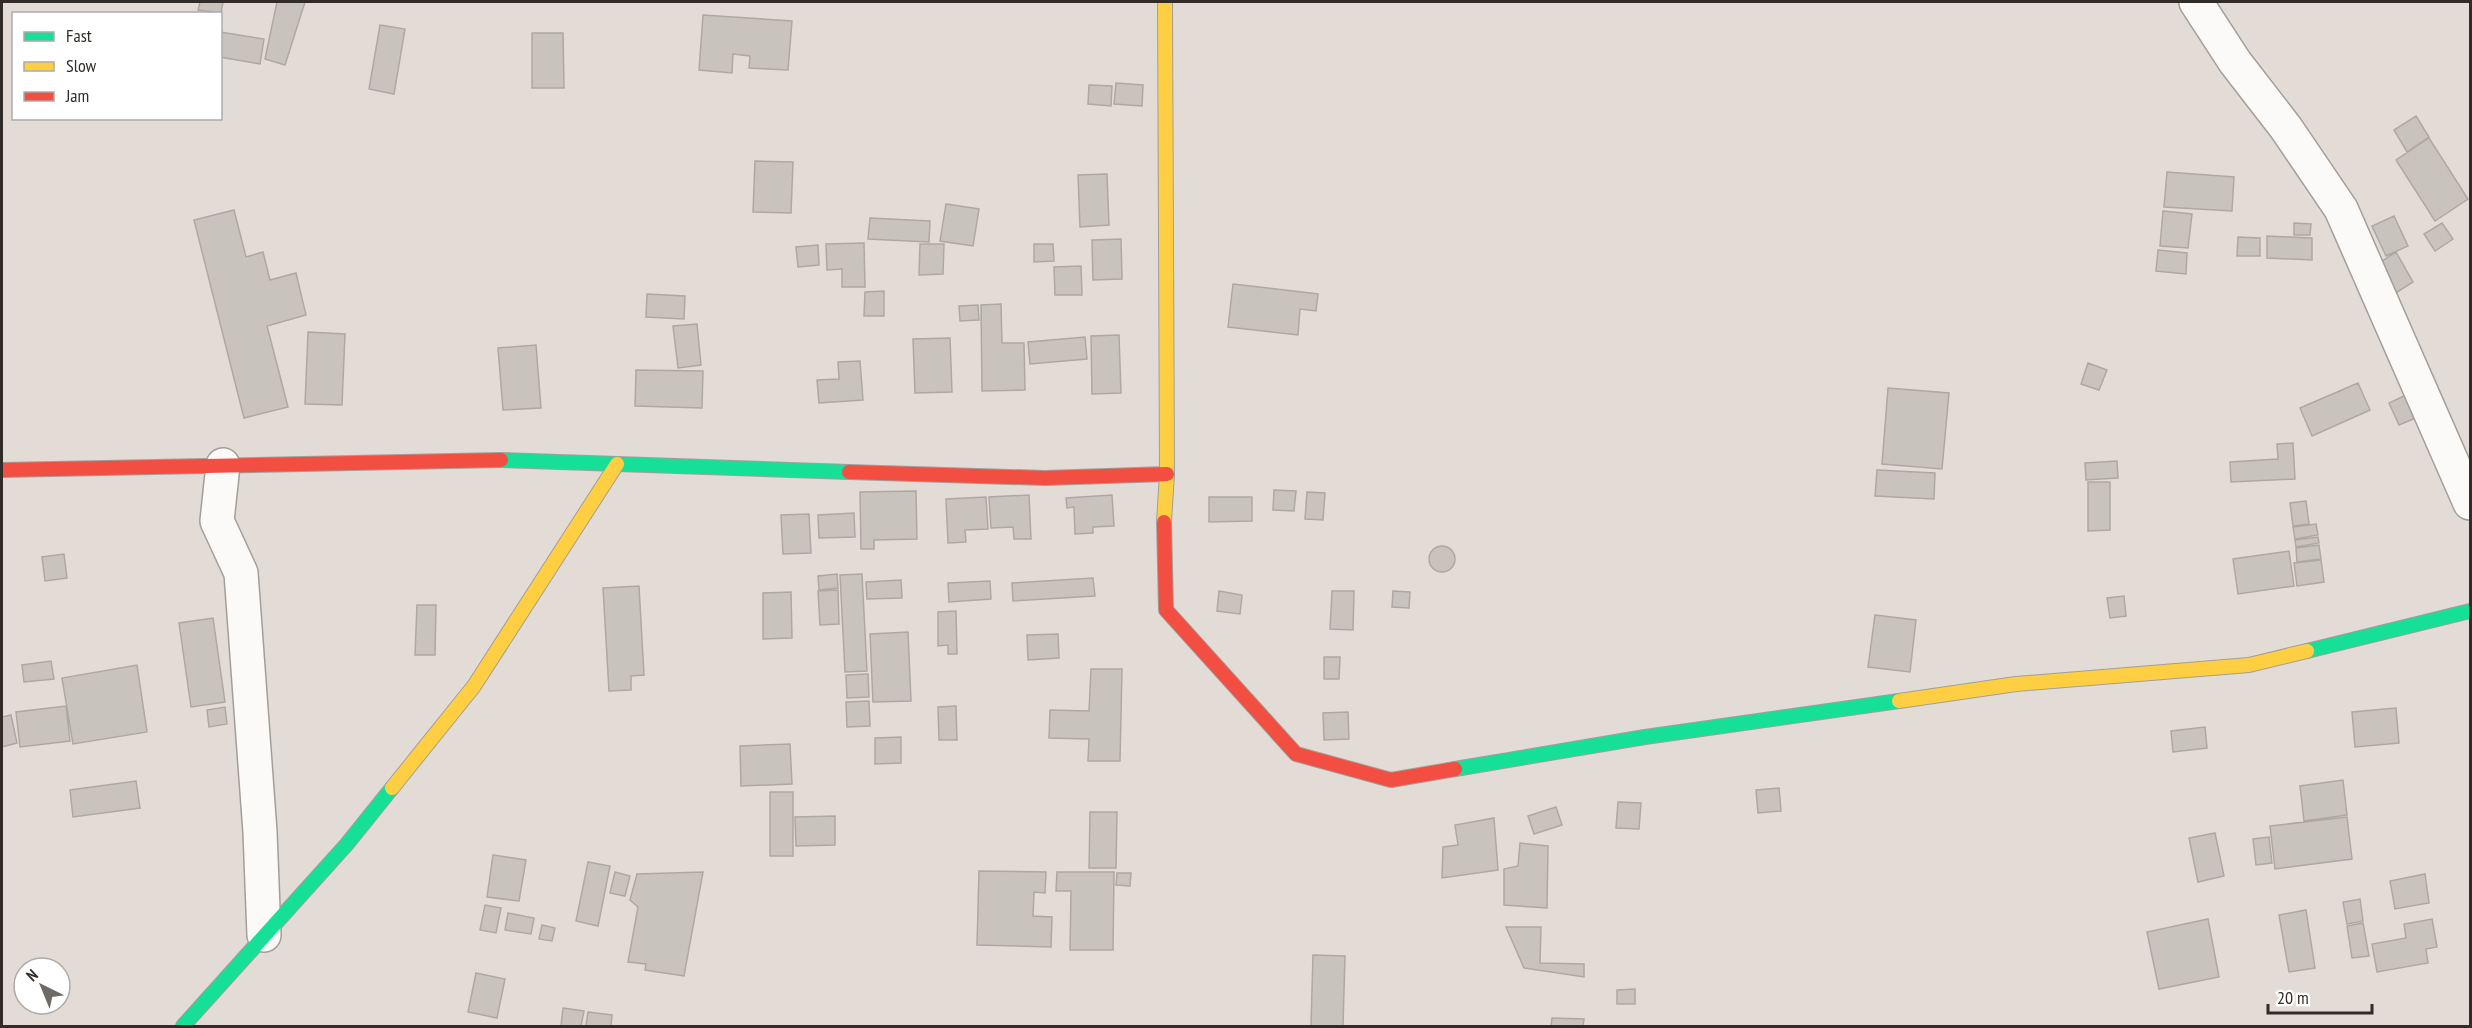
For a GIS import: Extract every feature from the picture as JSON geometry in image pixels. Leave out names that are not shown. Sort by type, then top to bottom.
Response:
[{"type":"street","points":[[1165,2],[1167,474],[1164,510],[1167,610],[1296,754],[1391,780],[1645,737],[2016,684],[2249,665],[2470,611]]},
{"type":"street","points":[[2196,2],[2235,62],[2286,128],[2341,209],[2470,502]]},
{"type":"street","points":[[2,470],[495,460],[1045,478],[1167,474]]},
{"type":"street","points":[[183,1026],[347,844],[474,686],[617,464]]},
{"type":"street","points":[[223,465],[217,521],[241,573],[260,832],[264,935]]},
{"type":"building","points":[[200,2],[223,2],[221,12],[198,10]]},
{"type":"building","points":[[277,2],[305,2],[285,65],[265,59]]},
{"type":"building","points":[[703,15],[792,21],[788,70],[749,68],[750,56],[733,54],[732,73],[699,70]]},
{"type":"building","points":[[380,25],[405,29],[394,94],[369,89]]},
{"type":"building","points":[[222,32],[264,39],[260,64],[222,57]]},
{"type":"building","points":[[532,33],[563,33],[564,88],[532,88]]},
{"type":"building","points":[[1116,83],[1143,85],[1142,106],[1114,104]]},
{"type":"building","points":[[1089,85],[1112,86],[1111,106],[1088,104]]},
{"type":"building","points":[[2416,116],[2429,137],[2407,152],[2394,130]]},
{"type":"building","points":[[2429,138],[2468,199],[2435,221],[2396,160]]},
{"type":"building","points":[[755,161],[793,162],[791,213],[753,212]]},
{"type":"building","points":[[2167,172],[2234,177],[2232,211],[2164,207]]},
{"type":"building","points":[[1107,174],[1109,225],[1080,227],[1078,175]]},
{"type":"building","points":[[946,204],[979,209],[973,246],[940,241]]},
{"type":"building","points":[[234,210],[246,257],[263,252],[270,280],[296,273],[306,315],[267,326],[288,407],[244,418],[194,220]]},
{"type":"building","points":[[2163,211],[2192,214],[2188,248],[2160,246]]},
{"type":"building","points":[[2394,216],[2408,246],[2386,256],[2372,226]]},
{"type":"building","points":[[870,218],[930,221],[929,242],[868,239]]},
{"type":"building","points":[[2294,223],[2311,224],[2310,235],[2294,235]]},
{"type":"building","points":[[2442,223],[2453,239],[2435,251],[2424,234]]},
{"type":"building","points":[[2267,236],[2312,238],[2312,260],[2267,258]]},
{"type":"building","points":[[2238,237],[2260,238],[2260,256],[2237,256]]},
{"type":"building","points":[[1121,239],[1122,279],[1093,280],[1092,240]]},
{"type":"building","points":[[864,243],[865,287],[842,287],[842,269],[827,270],[826,244]]},
{"type":"building","points":[[920,244],[944,244],[943,274],[919,275]]},
{"type":"building","points":[[1034,244],[1053,244],[1054,261],[1034,262]]},
{"type":"building","points":[[818,245],[819,265],[798,267],[796,247]]},
{"type":"building","points":[[2158,250],[2187,253],[2186,274],[2156,271]]},
{"type":"building","points":[[2396,252],[2413,282],[2391,296],[2373,267]]},
{"type":"building","points":[[1081,266],[1082,295],[1055,295],[1054,267]]},
{"type":"building","points":[[1233,284],[1318,294],[1316,311],[1300,309],[1298,335],[1228,327]]},
{"type":"building","points":[[884,291],[884,316],[864,316],[865,292]]},
{"type":"building","points":[[647,294],[685,296],[684,319],[646,317]]},
{"type":"building","points":[[1001,304],[1002,343],[1024,343],[1025,390],[982,391],[981,305]]},
{"type":"building","points":[[978,305],[979,320],[960,321],[959,306]]},
{"type":"building","points":[[697,324],[701,365],[678,368],[673,326]]},
{"type":"building","points":[[308,332],[345,334],[342,405],[305,404]]},
{"type":"building","points":[[1119,335],[1121,393],[1092,394],[1091,336]]},
{"type":"building","points":[[1085,337],[1087,359],[1030,364],[1028,342]]},
{"type":"building","points":[[950,338],[952,392],[915,393],[913,339]]},
{"type":"building","points":[[536,345],[541,408],[503,410],[498,348]]},
{"type":"building","points":[[860,361],[863,400],[819,403],[817,380],[839,379],[838,362]]},
{"type":"building","points":[[2088,363],[2107,370],[2099,390],[2081,384]]},
{"type":"building","points":[[636,370],[703,371],[702,408],[635,406]]},
{"type":"building","points":[[2358,383],[2370,410],[2312,436],[2300,408]]},
{"type":"building","points":[[1888,388],[1949,393],[1942,469],[1882,464]]},
{"type":"building","points":[[2408,394],[2418,417],[2399,425],[2389,403]]},
{"type":"building","points":[[2293,443],[2295,479],[2231,482],[2230,462],[2278,459],[2277,444]]},
{"type":"building","points":[[2117,461],[2118,478],[2086,480],[2085,463]]},
{"type":"building","points":[[1877,470],[1935,473],[1934,499],[1875,496]]},
{"type":"building","points":[[2088,482],[2110,482],[2110,530],[2088,531]]},
{"type":"building","points":[[1274,490],[1296,491],[1294,511],[1273,510]]},
{"type":"building","points":[[916,491],[917,539],[874,540],[874,549],[861,549],[860,492]]},
{"type":"building","points":[[1307,492],[1325,493],[1323,520],[1305,519]]},
{"type":"building","points":[[1029,495],[1031,539],[1014,539],[1013,527],[991,528],[989,497]]},
{"type":"building","points":[[1112,495],[1114,526],[1093,527],[1093,533],[1075,534],[1074,507],[1067,508],[1066,498]]},
{"type":"building","points":[[986,497],[988,529],[965,530],[966,542],[948,543],[946,499]]},
{"type":"building","points":[[1209,497],[1252,497],[1252,521],[1209,522]]},
{"type":"building","points":[[2306,501],[2309,524],[2293,526],[2290,503]]},
{"type":"building","points":[[854,513],[855,537],[819,538],[818,515]]},
{"type":"building","points":[[809,514],[811,553],[783,554],[781,515]]},
{"type":"building","points":[[2316,524],[2318,535],[2295,539],[2293,527]]},
{"type":"building","points":[[2318,537],[2319,543],[2296,547],[2295,540]]},
{"type":"building","points":[[2319,545],[2321,559],[2297,562],[2296,548]]},
{"type":"building","points":[[1442,546],[1451,550],[1455,559],[1451,568],[1442,572],[1433,568],[1429,559],[1433,550]]},
{"type":"building","points":[[2289,551],[2294,586],[2238,594],[2233,559]]},
{"type":"building","points":[[64,554],[67,578],[45,581],[42,557]]},
{"type":"building","points":[[2321,560],[2324,582],[2297,586],[2294,563]]},
{"type":"building","points":[[837,574],[838,588],[819,590],[818,576]]},
{"type":"building","points":[[862,574],[867,671],[845,672],[840,575]]},
{"type":"building","points":[[1093,578],[1095,596],[1013,601],[1012,583]]},
{"type":"building","points":[[901,580],[902,598],[867,599],[866,582]]},
{"type":"building","points":[[990,581],[991,599],[949,602],[948,583]]},
{"type":"building","points":[[639,586],[644,675],[631,676],[631,690],[609,691],[603,588]]},
{"type":"building","points":[[838,590],[839,624],[820,625],[818,591]]},
{"type":"building","points":[[1219,591],[1242,595],[1240,614],[1217,611]]},
{"type":"building","points":[[1332,591],[1354,591],[1353,630],[1330,629]]},
{"type":"building","points":[[1393,591],[1410,592],[1409,608],[1392,607]]},
{"type":"building","points":[[791,592],[792,638],[763,639],[763,593]]},
{"type":"building","points":[[2124,596],[2126,616],[2110,618],[2107,598]]},
{"type":"building","points":[[417,605],[436,605],[435,655],[415,655]]},
{"type":"building","points":[[956,611],[957,654],[948,654],[948,645],[938,646],[938,612]]},
{"type":"building","points":[[1875,615],[1916,620],[1910,672],[1868,667]]},
{"type":"building","points":[[213,618],[225,702],[191,707],[179,623]]},
{"type":"building","points":[[908,632],[911,701],[873,702],[870,634]]},
{"type":"building","points":[[1058,634],[1059,658],[1028,660],[1027,635]]},
{"type":"building","points":[[1324,657],[1340,657],[1339,679],[1324,679]]},
{"type":"building","points":[[51,661],[54,679],[24,682],[22,665]]},
{"type":"building","points":[[137,665],[147,732],[73,744],[62,678]]},
{"type":"building","points":[[1091,669],[1122,669],[1120,761],[1088,761],[1089,739],[1049,738],[1050,710],[1089,711]]},
{"type":"building","points":[[868,674],[869,697],[847,698],[846,675]]},
{"type":"building","points":[[869,701],[870,726],[847,727],[846,702]]},
{"type":"building","points":[[66,706],[70,741],[20,747],[16,712]]},
{"type":"building","points":[[956,706],[957,740],[939,740],[938,707]]},
{"type":"building","points":[[225,707],[227,724],[209,727],[207,710]]},
{"type":"building","points":[[2396,708],[2399,743],[2355,747],[2352,712]]},
{"type":"building","points":[[1348,712],[1349,739],[1324,740],[1323,713]]},
{"type":"building","points":[[11,715],[17,743],[2,747],[2,717]]},
{"type":"building","points":[[2205,727],[2207,748],[2173,752],[2171,731]]},
{"type":"building","points":[[901,737],[901,763],[875,764],[875,738]]},
{"type":"building","points":[[790,744],[792,784],[741,786],[740,746]]},
{"type":"building","points":[[2343,780],[2347,815],[2304,821],[2300,786]]},
{"type":"building","points":[[136,781],[140,808],[73,817],[70,790]]},
{"type":"building","points":[[1779,788],[1781,811],[1758,813],[1756,790]]},
{"type":"building","points":[[770,792],[793,792],[793,856],[770,856]]},
{"type":"building","points":[[1618,802],[1641,803],[1639,829],[1616,828]]},
{"type":"building","points":[[1556,807],[1562,825],[1534,834],[1528,816]]},
{"type":"building","points":[[1090,812],[1117,812],[1116,868],[1089,868]]},
{"type":"building","points":[[835,816],[835,845],[796,846],[795,817]]},
{"type":"building","points":[[2347,817],[2352,859],[2275,869],[2270,826]]},
{"type":"building","points":[[1494,818],[1498,870],[1442,878],[1443,847],[1458,845],[1455,825]]},
{"type":"building","points":[[2215,833],[2224,876],[2198,882],[2189,838]]},
{"type":"building","points":[[2269,837],[2272,863],[2256,865],[2253,839]]},
{"type":"building","points":[[1520,843],[1548,846],[1547,908],[1504,905],[1504,869],[1518,866]]},
{"type":"building","points":[[493,855],[526,860],[519,901],[487,897]]},
{"type":"building","points":[[588,862],[610,866],[598,926],[576,921]]},
{"type":"building","points":[[979,871],[1046,872],[1045,893],[1034,892],[1033,916],[1052,917],[1051,947],[977,945]]},
{"type":"building","points":[[615,872],[630,876],[625,896],[610,893]]},
{"type":"building","points":[[703,872],[684,976],[645,970],[646,964],[628,962],[638,907],[630,900],[637,874]]},
{"type":"building","points":[[1057,872],[1114,872],[1113,950],[1070,950],[1071,891],[1056,891]]},
{"type":"building","points":[[1117,873],[1131,873],[1130,886],[1116,885]]},
{"type":"building","points":[[2425,874],[2429,903],[2395,909],[2390,881]]},
{"type":"building","points":[[2360,899],[2363,921],[2347,924],[2343,902]]},
{"type":"building","points":[[485,905],[501,908],[496,933],[480,930]]},
{"type":"building","points":[[2306,910],[2315,968],[2289,972],[2279,915]]},
{"type":"building","points":[[508,913],[534,918],[531,934],[505,930]]},
{"type":"building","points":[[2208,919],[2219,977],[2159,989],[2147,932]]},
{"type":"building","points":[[2432,919],[2437,947],[2426,949],[2428,963],[2377,972],[2372,944],[2406,938],[2404,924]]},
{"type":"building","points":[[2363,923],[2369,956],[2352,958],[2347,926]]},
{"type":"building","points":[[542,925],[555,928],[552,941],[539,939]]},
{"type":"building","points":[[1506,927],[1541,927],[1540,963],[1584,964],[1584,977],[1524,968]]},
{"type":"building","points":[[1313,955],[1345,956],[1343,1026],[1311,1026]]},
{"type":"building","points":[[476,973],[505,979],[497,1018],[468,1012]]},
{"type":"building","points":[[1635,989],[1635,1004],[1617,1004],[1617,990]]},
{"type":"building","points":[[563,1008],[584,1011],[581,1026],[561,1026]]},
{"type":"building","points":[[588,1012],[612,1015],[611,1026],[586,1026]]},
{"type":"building","points":[[1552,1018],[1584,1019],[1583,1026],[1551,1026]]},
{"type":"traffic: fast","points":[[501,460],[849,472]]},
{"type":"traffic: fast","points":[[2307,651],[2470,611]]},
{"type":"traffic: fast","points":[[1455,769],[1645,737],[1899,701]]},
{"type":"traffic: fast","points":[[183,1026],[347,844],[392,788]]},
{"type":"traffic: slow","points":[[1164,522],[1167,474],[1165,2]]},
{"type":"traffic: slow","points":[[392,788],[474,686],[617,464]]},
{"type":"traffic: slow","points":[[1899,701],[2016,684],[2249,665],[2307,651]]},
{"type":"traffic: jam","points":[[2,470],[501,460]]},
{"type":"traffic: jam","points":[[849,472],[1045,478],[1167,474]]},
{"type":"traffic: jam","points":[[1164,522],[1166,610],[1296,754],[1391,780],[1455,769]]}]
